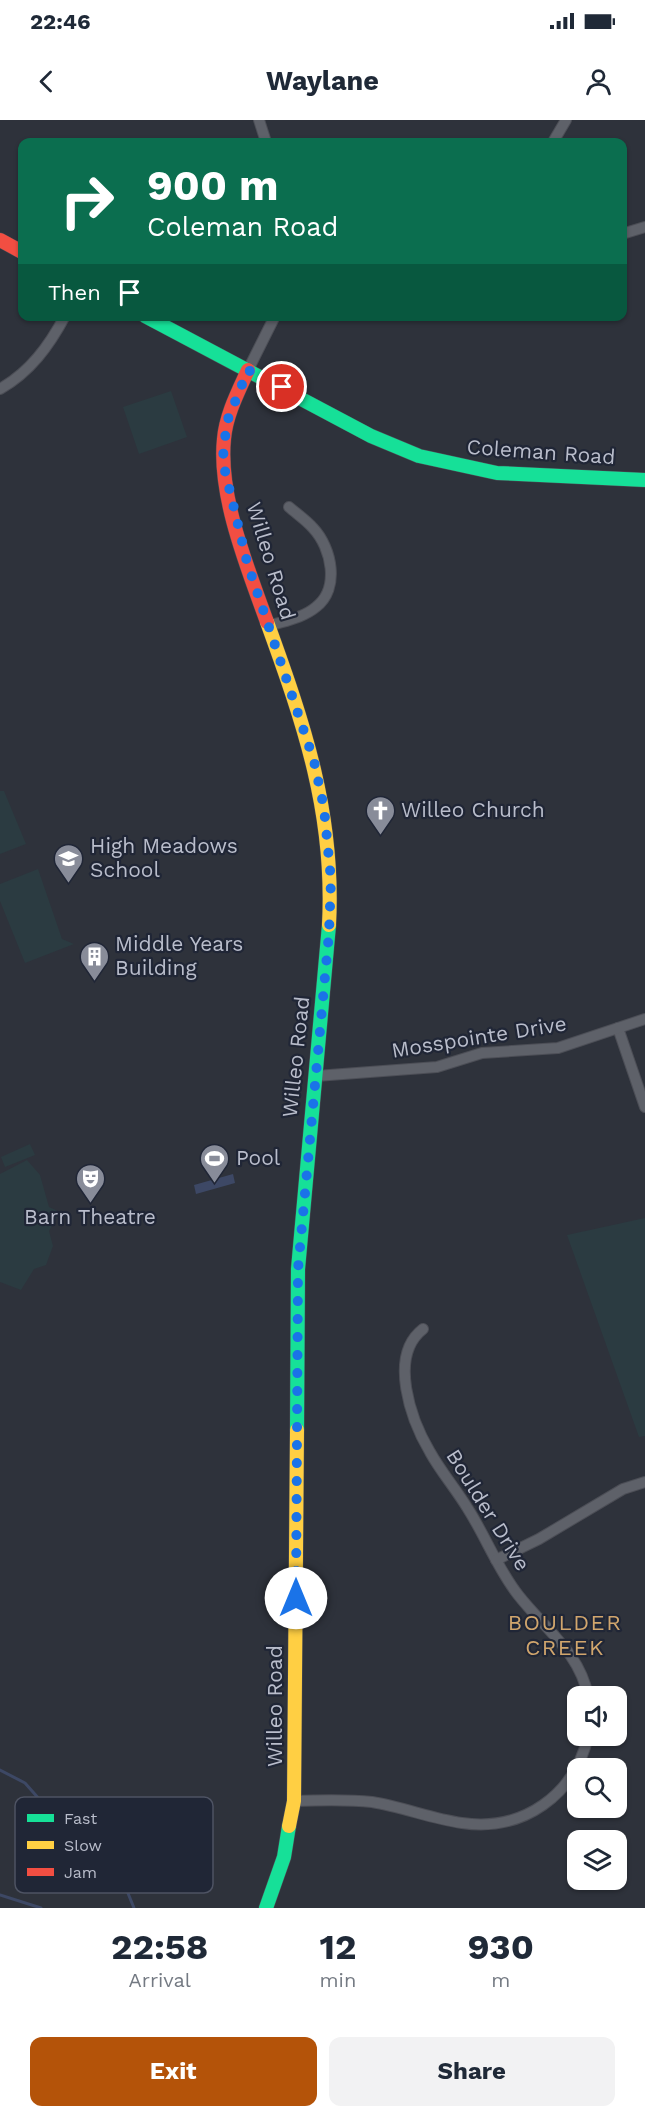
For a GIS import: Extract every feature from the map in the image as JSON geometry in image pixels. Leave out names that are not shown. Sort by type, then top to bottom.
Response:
[{"type":"street","points":[[259,120],[266,138]]},
{"type":"street","points":[[555,138],[566,120]]},
{"type":"street","points":[[627,232],[645,227]]},
{"type":"street","points":[[0,240],[18,250]]},
{"type":"street","points":[[0,388],[19,376],[42,353],[62,321]]},
{"type":"street","name":"Coleman Road","points":[[155,321],[370,436],[445,464],[497,473],[645,480]]},
{"type":"street","points":[[248,370],[272,321]]},
{"type":"street","name":"Willeo Road","points":[[248,370],[228,419],[224,460],[240,538],[314,761],[328,836],[331,898],[298,1269],[294,1801],[284,1857],[266,1908]]},
{"type":"street","points":[[269,626],[315,608],[325,597],[330,583],[331,567],[315,529],[289,507]]},
{"type":"street","name":"Mosspointe Drive","points":[[316,1076],[437,1066],[482,1053],[558,1048],[645,1019]]},
{"type":"street","points":[[618,1029],[645,1107]]},
{"type":"street","name":"Boulder Drive","points":[[423,1329],[411,1341],[405,1357],[414,1417],[430,1452],[469,1509],[496,1560],[519,1596],[571,1653],[585,1686]]},
{"type":"street","points":[[496,1560],[539,1539],[623,1489],[645,1482]]},
{"type":"street","points":[[294,1801],[370,1802],[461,1823],[487,1825],[510,1821],[531,1813],[550,1801],[565,1786],[580,1762],[585,1746]]},
{"type":"shaded area","points":[[171,391],[187,437],[139,454],[123,407]]},
{"type":"shaded area","points":[[0,791],[4,791],[26,844],[0,854]]},
{"type":"shaded area","points":[[38,869],[62,939],[74,944],[25,963],[0,901],[0,884]]},
{"type":"shaded area","points":[[30,1144],[35,1155],[5,1167],[1,1157]]},
{"type":"shaded area","points":[[27,1160],[40,1175],[49,1207],[60,1212],[49,1231],[53,1246],[46,1265],[34,1269],[21,1290],[0,1282],[0,1174]]},
{"type":"shaded area","points":[[645,1218],[645,1436],[639,1437],[567,1235]]},
{"type":"water","name":"Pool","points":[[233,1174],[235,1183],[196,1194],[194,1185]]},
{"type":"waterway","points":[[0,1770],[25,1783],[37,1797]]},
{"type":"waterway","points":[[128,1893],[134,1908]]},
{"type":"waterway","points":[[0,1895],[41,1908]]},
{"type":"traffic: fast","points":[[154,321],[371,436],[419,456],[497,473],[645,480]]},
{"type":"traffic: fast","points":[[297,1430],[298,1269],[329,925]]},
{"type":"traffic: fast","points":[[266,1908],[284,1857],[289,1826]]},
{"type":"traffic: slow","points":[[267,622],[304,733],[322,807],[330,884],[329,925]]},
{"type":"traffic: slow","points":[[289,1826],[294,1801],[297,1430]]},
{"type":"traffic: jam","points":[[0,240],[18,250]]},
{"type":"traffic: jam","points":[[248,370],[227,421],[223,461],[236,532],[267,622]]},
{"type":"place","name":"Willeo Church","points":[[380,836]]},
{"type":"place","name":"High Meadows School","points":[[69,884]]},
{"type":"place","name":"Middle Years Building","points":[[94,982]]},
{"type":"place","name":"Pool","points":[[215,1184]]},
{"type":"place","name":"Barn Theatre","points":[[90,1204]]},
{"type":"district","name":"BOULDER CREEK","points":[[565,1634]]},
{"type":"route","points":[[282,387],[248,370],[228,419],[223,450],[228,487],[247,562],[314,761],[324,808],[330,862],[329,933],[298,1269],[296,1598]]}]
